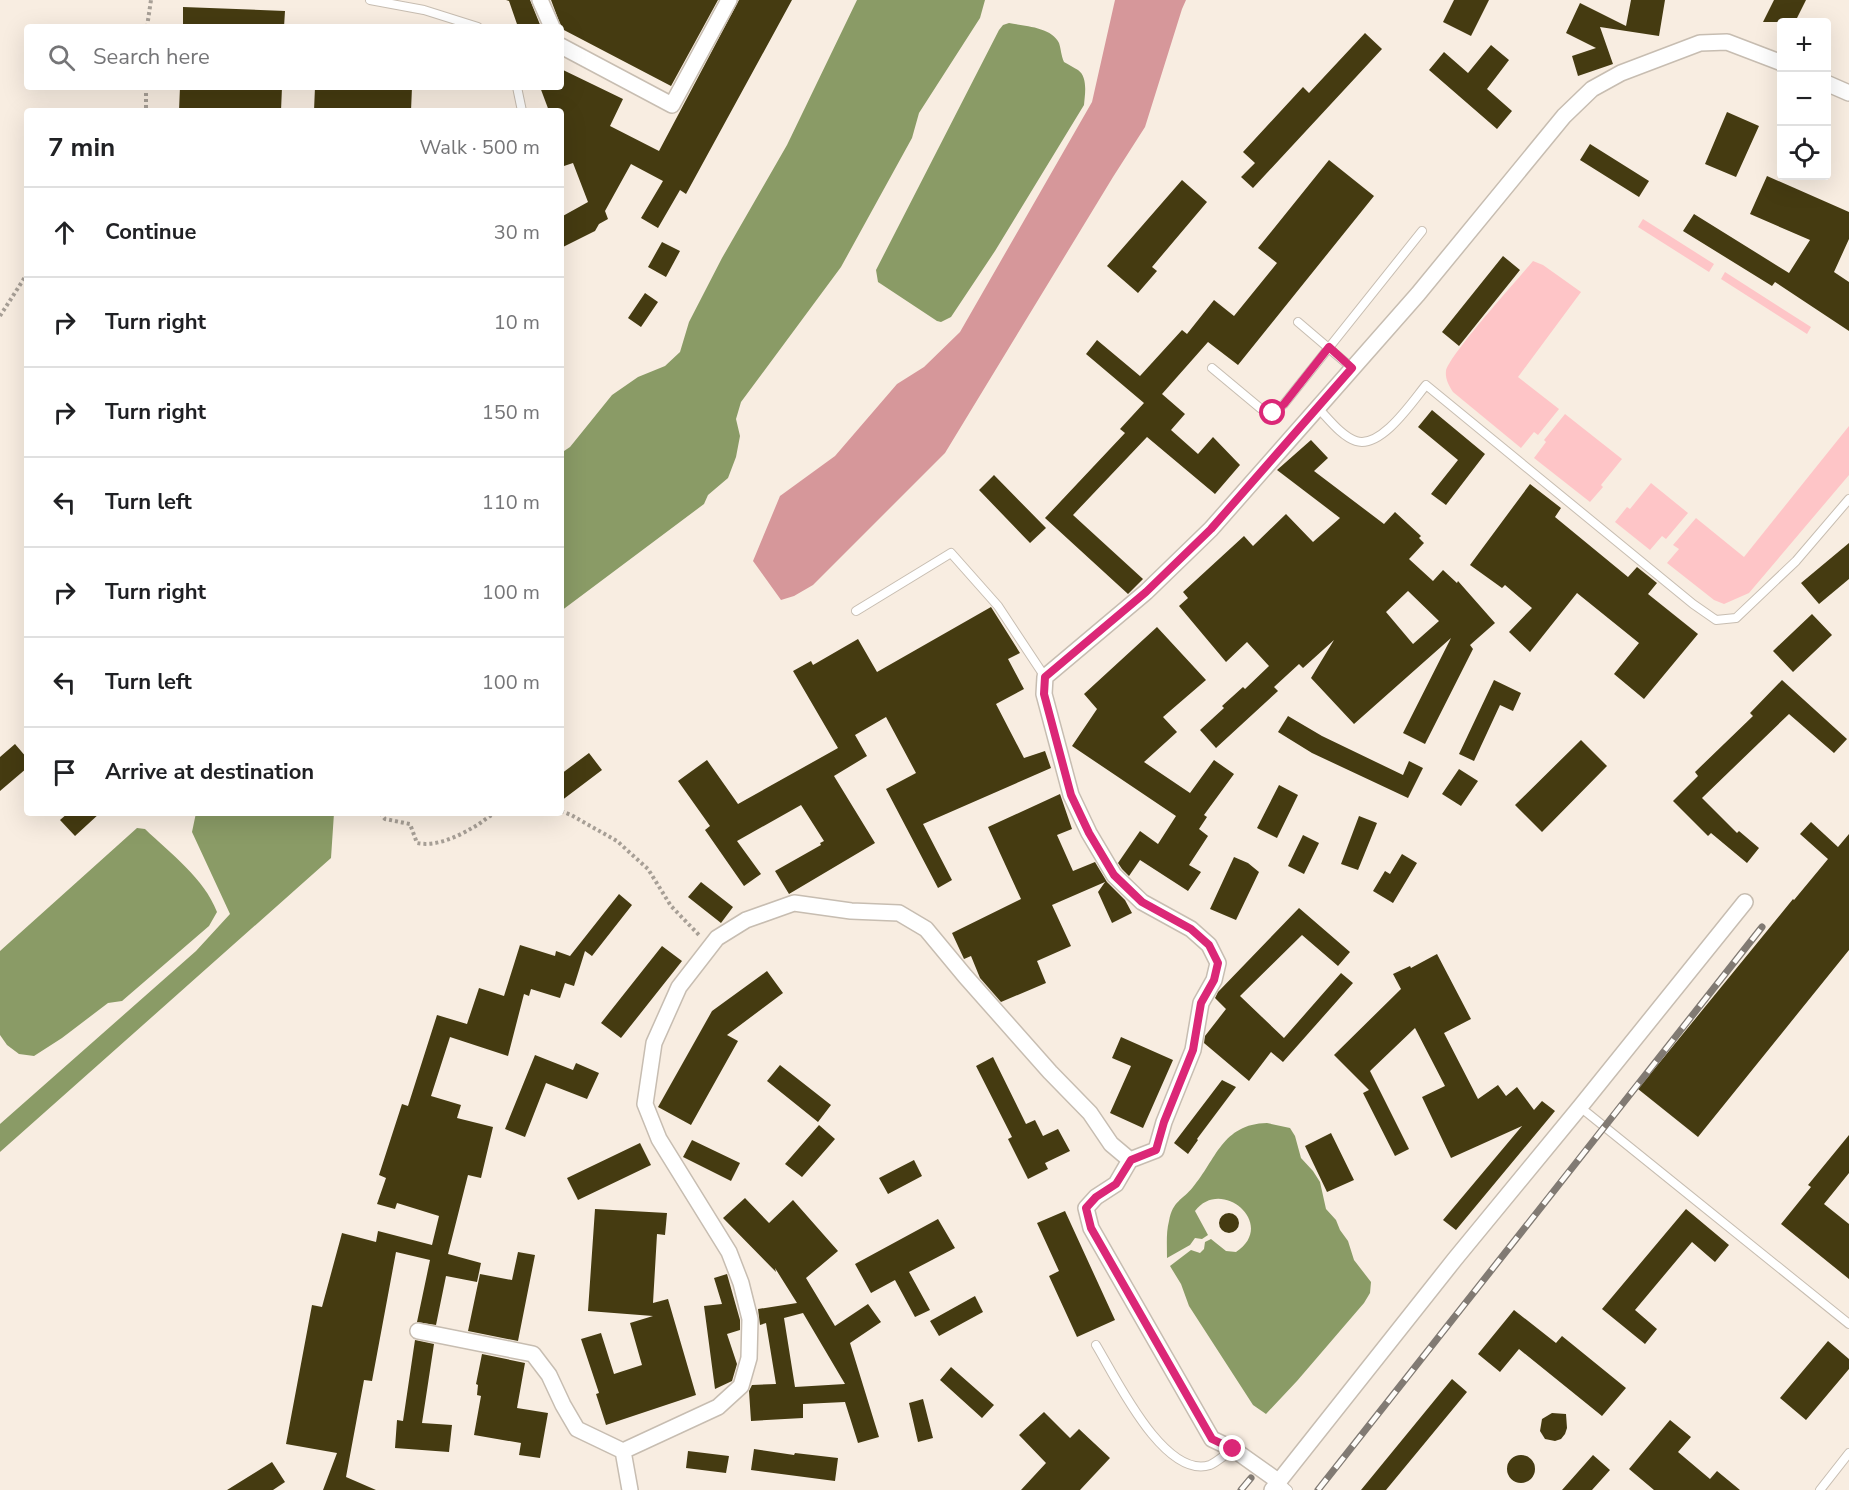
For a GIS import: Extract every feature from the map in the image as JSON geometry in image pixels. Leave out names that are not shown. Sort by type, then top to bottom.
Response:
[{"type":"street","points":[[540,0],[551,24]]},
{"type":"street","points":[[564,48],[672,105],[729,0]]},
{"type":"street","points":[[1745,902],[1455,1259],[1279,1487],[1233,1449],[1212,1439],[1091,1228],[1086,1208],[1096,1197],[1116,1184],[1131,1160],[1156,1150],[1164,1122],[1193,1050],[1201,1003],[1214,980],[1218,963],[1209,945],[1191,929],[1142,902],[1114,875],[1109,867],[1089,833],[1071,795],[1044,694],[1045,677],[1146,592],[1211,529],[1418,294],[1564,116],[1592,89],[1621,73],[1700,43],[1727,42],[1777,61]]},
{"type":"street","points":[[1831,85],[1849,93]]},
{"type":"street","points":[[623,1451],[718,1407],[741,1386],[749,1358],[750,1319],[741,1283],[729,1252],[659,1138],[645,1104],[654,1043],[680,987],[717,938],[746,920],[794,903],[851,911],[899,913],[926,928],[1050,1072],[1090,1113],[1111,1144],[1131,1160]]},
{"type":"street","points":[[418,1331],[533,1354],[549,1375],[577,1429],[623,1451]]},
{"type":"street","points":[[623,1451],[630,1490]]},
{"type":"lane","points":[[370,0],[424,10],[468,24]]},
{"type":"lane","points":[[518,90],[521,108]]},
{"type":"lane","points":[[1212,368],[1260,408],[1273,413],[1284,404],[1422,231]]},
{"type":"lane","points":[[1298,322],[1352,368]]},
{"type":"lane","points":[[1317,407],[1345,435],[1357,442],[1372,440],[1395,423],[1426,385],[1684,597],[1716,620],[1736,618],[1796,561],[1849,499]]},
{"type":"lane","points":[[856,611],[951,553],[998,606],[1045,677]]},
{"type":"lane","points":[[1580,1107],[1849,1324]]},
{"type":"lane","points":[[1096,1345],[1133,1409],[1151,1433],[1177,1459],[1191,1466],[1210,1465],[1233,1449]]},
{"type":"lane","points":[[1820,1490],[1849,1453]]},
{"type":"path","points":[[147,24],[151,0]]},
{"type":"path","points":[[146,90],[146,108]]},
{"type":"path","points":[[0,316],[24,279]]},
{"type":"path","points":[[564,813],[617,842],[648,869],[671,906],[710,947]]},
{"type":"path","points":[[382,816],[385,819],[410,824],[417,843],[426,845],[450,838],[491,816]]},
{"type":"shaded area","points":[[857,0],[985,0],[980,18],[919,113],[912,138],[841,267],[741,402],[736,419],[740,436],[736,457],[728,478],[708,495],[704,504],[564,609],[564,451],[570,447],[612,395],[638,377],[665,366],[680,352],[689,322],[722,258],[787,145]]},
{"type":"shaded area","points":[[1115,0],[1186,0],[1145,127],[945,453],[813,585],[794,596],[781,600],[753,561],[780,496],[835,456],[897,384],[924,367],[960,332],[1092,102]]},
{"type":"shaded area","points":[[1009,23],[1044,30],[1055,38],[1059,43],[1064,62],[1078,70],[1083,77],[1084,105],[995,251],[951,317],[941,322],[878,282],[876,270],[999,30],[1003,25]]},
{"type":"shaded area","points":[[1643,219],[1714,264],[1709,272],[1638,227]]},
{"type":"shaded area","points":[[1533,261],[1543,265],[1581,292],[1518,377],[1559,409],[1538,435],[1534,432],[1521,448],[1453,392],[1447,380],[1446,371],[1459,349]]},
{"type":"shaded area","points":[[1725,272],[1811,327],[1807,334],[1721,279]]},
{"type":"shaded area","points":[[1565,414],[1622,459],[1590,502],[1534,458],[1546,442],[1544,440]]},
{"type":"shaded area","points":[[1849,426],[1849,475],[1749,593],[1724,604],[1714,600],[1667,563],[1679,549],[1673,545],[1696,518],[1744,557]]},
{"type":"shaded area","points":[[1651,483],[1688,513],[1666,539],[1662,536],[1650,550],[1615,522],[1627,507],[1630,509]]},
{"type":"shaded area","points":[[195,816],[334,816],[331,858],[0,1152],[0,1124],[196,951],[230,914],[192,832]]},
{"type":"shaded area","points":[[137,828],[145,829],[186,867],[204,888],[217,912],[209,926],[122,1001],[108,1003],[34,1056],[19,1054],[7,1045],[0,1035],[0,951]]},
{"type":"shaded area","points":[[1267,1123],[1290,1128],[1295,1136],[1301,1158],[1320,1182],[1326,1209],[1336,1220],[1348,1241],[1354,1260],[1371,1282],[1370,1293],[1364,1303],[1266,1414],[1253,1405],[1189,1306],[1181,1284],[1170,1266],[1191,1250],[1200,1253],[1204,1249],[1205,1242],[1211,1239],[1226,1251],[1236,1252],[1247,1241],[1251,1229],[1248,1217],[1241,1208],[1230,1201],[1218,1199],[1206,1202],[1195,1211],[1208,1235],[1202,1239],[1195,1238],[1190,1245],[1167,1258],[1167,1244],[1168,1225],[1173,1209],[1201,1177],[1222,1145],[1240,1130],[1252,1125]]},
{"type":"building","points":[[506,0],[530,0],[540,24],[517,24],[509,1]]},
{"type":"building","points":[[551,0],[718,0],[671,86],[564,30],[564,24],[560,24]]},
{"type":"building","points":[[739,0],[792,0],[686,194],[680,190],[658,228],[641,218],[663,181],[631,164],[605,211],[608,219],[599,224],[595,231],[564,246],[564,215],[588,202],[573,163],[564,166],[564,108],[548,108],[541,90],[564,90],[564,70],[623,99],[610,126],[659,151]]},
{"type":"building","points":[[1454,0],[1489,0],[1471,36],[1443,22]]},
{"type":"building","points":[[1631,0],[1665,0],[1659,36],[1600,27],[1613,64],[1578,76],[1572,56],[1596,48],[1566,33],[1580,3],[1626,26]]},
{"type":"building","points":[[1774,0],[1806,0],[1797,18],[1777,18],[1777,22],[1763,22]]},
{"type":"building","points":[[183,7],[285,11],[284,24],[183,24]]},
{"type":"building","points":[[1365,33],[1382,49],[1253,188],[1241,177],[1255,163],[1243,152],[1303,87],[1309,93]]},
{"type":"building","points":[[1491,45],[1509,60],[1487,89],[1512,111],[1497,129],[1429,70],[1444,52],[1468,73]]},
{"type":"building","points":[[180,90],[282,90],[281,108],[179,108]]},
{"type":"building","points":[[315,90],[412,90],[411,108],[314,108]]},
{"type":"building","points":[[1727,112],[1759,126],[1736,177],[1705,164]]},
{"type":"building","points":[[1590,144],[1649,181],[1639,197],[1580,160]]},
{"type":"building","points":[[1329,160],[1374,196],[1238,365],[1208,342],[1162,394],[1185,414],[1171,430],[1198,454],[1213,437],[1240,465],[1215,494],[1147,437],[1073,515],[1143,579],[1128,594],[1045,518],[1125,433],[1120,429],[1144,403],[1086,354],[1097,340],[1140,376],[1182,330],[1187,334],[1214,300],[1234,316],[1277,263],[1258,248]]},
{"type":"building","points":[[1767,176],[1849,212],[1849,239],[1834,272],[1849,282],[1849,331],[1775,282],[1772,286],[1683,231],[1694,214],[1789,273],[1810,240],[1750,214]]},
{"type":"building","points":[[1182,180],[1207,202],[1152,267],[1157,271],[1138,293],[1107,266]]},
{"type":"building","points":[[662,242],[680,251],[666,277],[648,267]]},
{"type":"building","points":[[1503,256],[1520,270],[1459,346],[1442,332]]},
{"type":"building","points":[[645,293],[658,302],[641,327],[628,318]]},
{"type":"building","points":[[1432,410],[1485,454],[1446,505],[1431,494],[1458,460],[1418,427]]},
{"type":"building","points":[[1311,440],[1328,458],[1314,471],[1384,524],[1395,512],[1421,536],[1419,538],[1424,543],[1409,559],[1433,581],[1443,570],[1457,583],[1458,581],[1495,623],[1470,645],[1473,649],[1425,744],[1403,733],[1451,638],[1354,724],[1311,678],[1334,640],[1303,668],[1299,664],[1274,687],[1278,691],[1216,748],[1200,730],[1224,708],[1222,706],[1243,687],[1245,689],[1269,666],[1247,642],[1226,662],[1179,606],[1188,598],[1183,592],[1244,536],[1253,546],[1286,514],[1313,542],[1340,518],[1277,470]],"holes":[[[1408,591],[1439,621],[1413,644],[1386,612]]]},
{"type":"building","points":[[994,475],[1046,528],[1030,543],[979,490]]},
{"type":"building","points":[[1530,484],[1561,508],[1555,517],[1628,577],[1637,567],[1657,583],[1648,594],[1698,634],[1644,699],[1614,674],[1639,643],[1577,593],[1530,652],[1509,632],[1532,608],[1505,585],[1502,588],[1470,565]]},
{"type":"building","points":[[1849,543],[1849,579],[1819,604],[1801,583]]},
{"type":"building","points":[[991,607],[1020,653],[1008,659],[1024,689],[996,704],[1024,758],[1045,751],[1051,768],[923,824],[952,880],[938,888],[886,789],[916,773],[886,717],[855,735],[867,756],[834,776],[875,843],[789,894],[775,871],[821,845],[820,843],[824,841],[801,805],[737,841],[761,874],[744,886],[705,830],[710,826],[678,781],[707,760],[738,804],[838,748],[793,671],[811,661],[813,665],[858,639],[877,672]]},
{"type":"building","points":[[1812,614],[1832,635],[1793,672],[1773,651]]},
{"type":"building","points":[[1157,627],[1206,680],[1163,717],[1177,732],[1144,762],[1190,793],[1214,760],[1234,774],[1204,815],[1207,817],[1199,829],[1208,836],[1189,865],[1201,872],[1188,891],[1140,860],[1129,876],[1122,869],[1118,863],[1140,831],[1158,844],[1176,816],[1072,746],[1097,709],[1084,694]]},
{"type":"building","points":[[1494,680],[1521,693],[1513,711],[1500,705],[1474,761],[1459,754]]},
{"type":"building","points":[[1782,680],[1847,739],[1834,753],[1789,714],[1702,798],[1737,833],[1739,831],[1759,848],[1747,863],[1711,833],[1708,836],[1673,801],[1698,776],[1695,772],[1753,716],[1750,713]]},
{"type":"building","points":[[1288,716],[1322,736],[1403,775],[1409,761],[1423,768],[1408,798],[1312,753],[1278,732]]},
{"type":"building","points":[[1581,740],[1607,766],[1542,832],[1515,805]]},
{"type":"building","points":[[15,744],[24,754],[24,771],[0,791],[0,757]]},
{"type":"building","points":[[589,753],[602,770],[564,799],[564,772]]},
{"type":"building","points":[[1459,769],[1478,781],[1461,806],[1442,794]]},
{"type":"building","points":[[1279,785],[1298,795],[1277,838],[1257,828]]},
{"type":"building","points":[[1060,794],[1072,829],[1057,835],[1073,871],[1095,862],[1107,882],[1125,900],[1132,913],[1112,923],[1098,892],[1105,882],[1052,905],[1071,946],[1037,961],[1046,983],[1001,1002],[980,978],[971,956],[964,959],[952,933],[1021,899],[988,827]]},
{"type":"building","points":[[65,816],[97,816],[75,836],[60,820]]},
{"type":"building","points":[[1359,816],[1377,823],[1358,870],[1341,864]]},
{"type":"building","points":[[1811,822],[1838,847],[1849,834],[1849,950],[1698,1137],[1638,1089],[1828,859],[1800,834]]},
{"type":"building","points":[[1303,835],[1319,843],[1304,874],[1288,866]]},
{"type":"building","points":[[1402,854],[1417,863],[1393,903],[1373,891],[1385,871],[1390,874]]},
{"type":"building","points":[[1234,857],[1248,863],[1259,872],[1236,920],[1210,909]]},
{"type":"building","points":[[701,882],[733,907],[721,923],[688,897]]},
{"type":"building","points":[[619,894],[632,905],[592,956],[585,951],[574,986],[565,983],[560,998],[531,989],[529,996],[524,994],[508,1056],[450,1037],[431,1096],[461,1105],[457,1118],[493,1127],[481,1178],[468,1175],[448,1254],[481,1263],[477,1282],[446,1276],[436,1325],[417,1322],[430,1260],[396,1252],[372,1381],[364,1380],[346,1477],[376,1490],[323,1490],[337,1453],[286,1444],[312,1305],[322,1307],[342,1233],[376,1242],[378,1231],[432,1245],[439,1216],[397,1203],[395,1209],[377,1204],[386,1178],[379,1175],[402,1104],[408,1106],[437,1015],[467,1024],[479,988],[504,996],[520,945],[555,956],[556,951],[570,956]]},
{"type":"building","points":[[1299,908],[1350,952],[1338,966],[1302,935],[1240,996],[1284,1038],[1341,973],[1353,983],[1283,1062],[1271,1052],[1249,1081],[1204,1043],[1205,1036],[1226,1009],[1215,998],[1218,992]]},
{"type":"building","points":[[662,946],[682,961],[621,1038],[601,1023]]},
{"type":"building","points":[[1437,954],[1471,1019],[1444,1033],[1478,1099],[1498,1085],[1506,1096],[1517,1087],[1534,1110],[1542,1101],[1555,1111],[1456,1230],[1443,1220],[1522,1126],[1451,1158],[1422,1097],[1445,1086],[1415,1028],[1370,1071],[1409,1149],[1395,1156],[1363,1093],[1369,1090],[1334,1055],[1401,989],[1393,974],[1410,966],[1411,968]]},
{"type":"building","points":[[767,971],[783,993],[727,1035],[738,1041],[691,1125],[658,1107],[712,1011]]},
{"type":"building","points":[[1121,1037],[1173,1060],[1143,1128],[1110,1113],[1131,1066],[1112,1058]]},
{"type":"building","points":[[535,1055],[573,1070],[576,1063],[599,1073],[587,1099],[546,1083],[525,1137],[505,1129]]},
{"type":"building","points":[[993,1057],[1026,1124],[1035,1120],[1043,1136],[1058,1129],[1070,1151],[1045,1163],[1048,1169],[1028,1179],[1008,1139],[1012,1137],[976,1066]]},
{"type":"building","points":[[780,1065],[831,1105],[818,1122],[767,1081]]},
{"type":"building","points":[[1222,1080],[1236,1087],[1188,1154],[1174,1143]]},
{"type":"building","points":[[819,1125],[835,1139],[802,1177],[785,1164]]},
{"type":"building","points":[[1331,1133],[1354,1180],[1327,1192],[1305,1146]]},
{"type":"building","points":[[1849,1135],[1849,1173],[1824,1204],[1849,1224],[1849,1279],[1781,1224],[1811,1187],[1808,1185]]},
{"type":"building","points":[[692,1140],[740,1163],[731,1181],[683,1157]]},
{"type":"building","points":[[640,1143],[651,1165],[578,1200],[567,1178]]},
{"type":"building","points":[[914,1160],[922,1176],[888,1194],[879,1178]]},
{"type":"building","points":[[745,1198],[769,1223],[793,1200],[838,1251],[806,1278],[835,1326],[868,1304],[881,1322],[850,1343],[879,1437],[858,1443],[845,1402],[803,1404],[803,1418],[751,1421],[749,1391],[752,1385],[776,1384],[766,1323],[760,1325],[758,1309],[797,1303],[775,1268],[776,1272],[723,1218]],"holes":[[[803,1313],[845,1384],[795,1387],[784,1318]]]},
{"type":"building","points":[[595,1209],[667,1213],[665,1235],[657,1234],[653,1303],[668,1299],[696,1395],[606,1425],[596,1394],[599,1393],[581,1339],[601,1333],[614,1374],[642,1365],[630,1323],[653,1316],[588,1311]]},
{"type":"building","points":[[1686,1209],[1729,1245],[1715,1262],[1692,1242],[1635,1310],[1657,1329],[1645,1344],[1602,1309]]},
{"type":"building","points":[[1065,1211],[1115,1320],[1077,1337],[1049,1276],[1059,1271],[1037,1223]]},
{"type":"building","points":[[1225,1213],[1233,1213],[1239,1219],[1239,1227],[1233,1233],[1225,1233],[1219,1227],[1219,1219]]},
{"type":"building","points":[[938,1219],[955,1248],[909,1272],[930,1310],[915,1317],[895,1280],[871,1293],[855,1264]]},
{"type":"building","points":[[518,1252],[535,1255],[518,1341],[468,1331],[480,1274],[512,1280]]},
{"type":"building","points":[[727,1274],[740,1320],[740,1330],[727,1334],[737,1364],[732,1381],[715,1389],[704,1306],[722,1304],[714,1278]]},
{"type":"building","points":[[975,1296],[983,1312],[939,1336],[930,1321]]},
{"type":"building","points":[[1514,1310],[1556,1343],[1562,1336],[1626,1388],[1602,1416],[1519,1349],[1500,1372],[1478,1354]]},
{"type":"building","points":[[415,1340],[434,1344],[422,1423],[452,1425],[449,1452],[395,1448],[397,1420],[403,1421]]},
{"type":"building","points":[[1828,1341],[1849,1359],[1849,1369],[1806,1420],[1780,1398]]},
{"type":"building","points":[[482,1354],[525,1363],[517,1408],[548,1413],[540,1458],[519,1455],[521,1443],[474,1435],[481,1396],[477,1395],[478,1385],[476,1384]]},
{"type":"building","points":[[951,1367],[994,1405],[982,1418],[940,1380]]},
{"type":"building","points":[[1452,1379],[1467,1392],[1386,1490],[1361,1490]]},
{"type":"building","points":[[923,1399],[933,1438],[918,1442],[909,1403]]},
{"type":"building","points":[[1044,1412],[1070,1438],[1079,1429],[1110,1458],[1080,1490],[1021,1490],[1046,1463],[1019,1435]]},
{"type":"building","points":[[1552,1413],[1566,1414],[1565,1434],[1561,1439],[1555,1441],[1545,1439],[1540,1431],[1542,1419]]},
{"type":"building","points":[[1670,1420],[1691,1437],[1678,1452],[1710,1479],[1717,1471],[1740,1490],[1654,1490],[1629,1469]]},
{"type":"building","points":[[754,1449],[838,1458],[835,1481],[751,1470]]},
{"type":"building","points":[[688,1451],[729,1456],[726,1473],[686,1468]]},
{"type":"building","points":[[1521,1455],[1531,1459],[1535,1469],[1531,1479],[1521,1483],[1511,1479],[1507,1469],[1511,1459]]},
{"type":"building","points":[[1593,1455],[1610,1470],[1592,1490],[1562,1490]]},
{"type":"building","points":[[272,1462],[285,1482],[273,1490],[227,1490]]},
{"type":"railway","points":[[1318,1490],[1762,927]]},
{"type":"railway","points":[[1241,1490],[1251,1478]]},
{"type":"route","points":[[1233,1449],[1212,1439],[1091,1228],[1086,1208],[1096,1197],[1116,1184],[1131,1160],[1156,1150],[1164,1122],[1193,1050],[1201,1003],[1214,980],[1218,963],[1209,945],[1191,929],[1142,902],[1114,875],[1089,833],[1071,795],[1044,694],[1045,677],[1146,592],[1211,529],[1352,368],[1329,347],[1284,404],[1273,413]]}]
